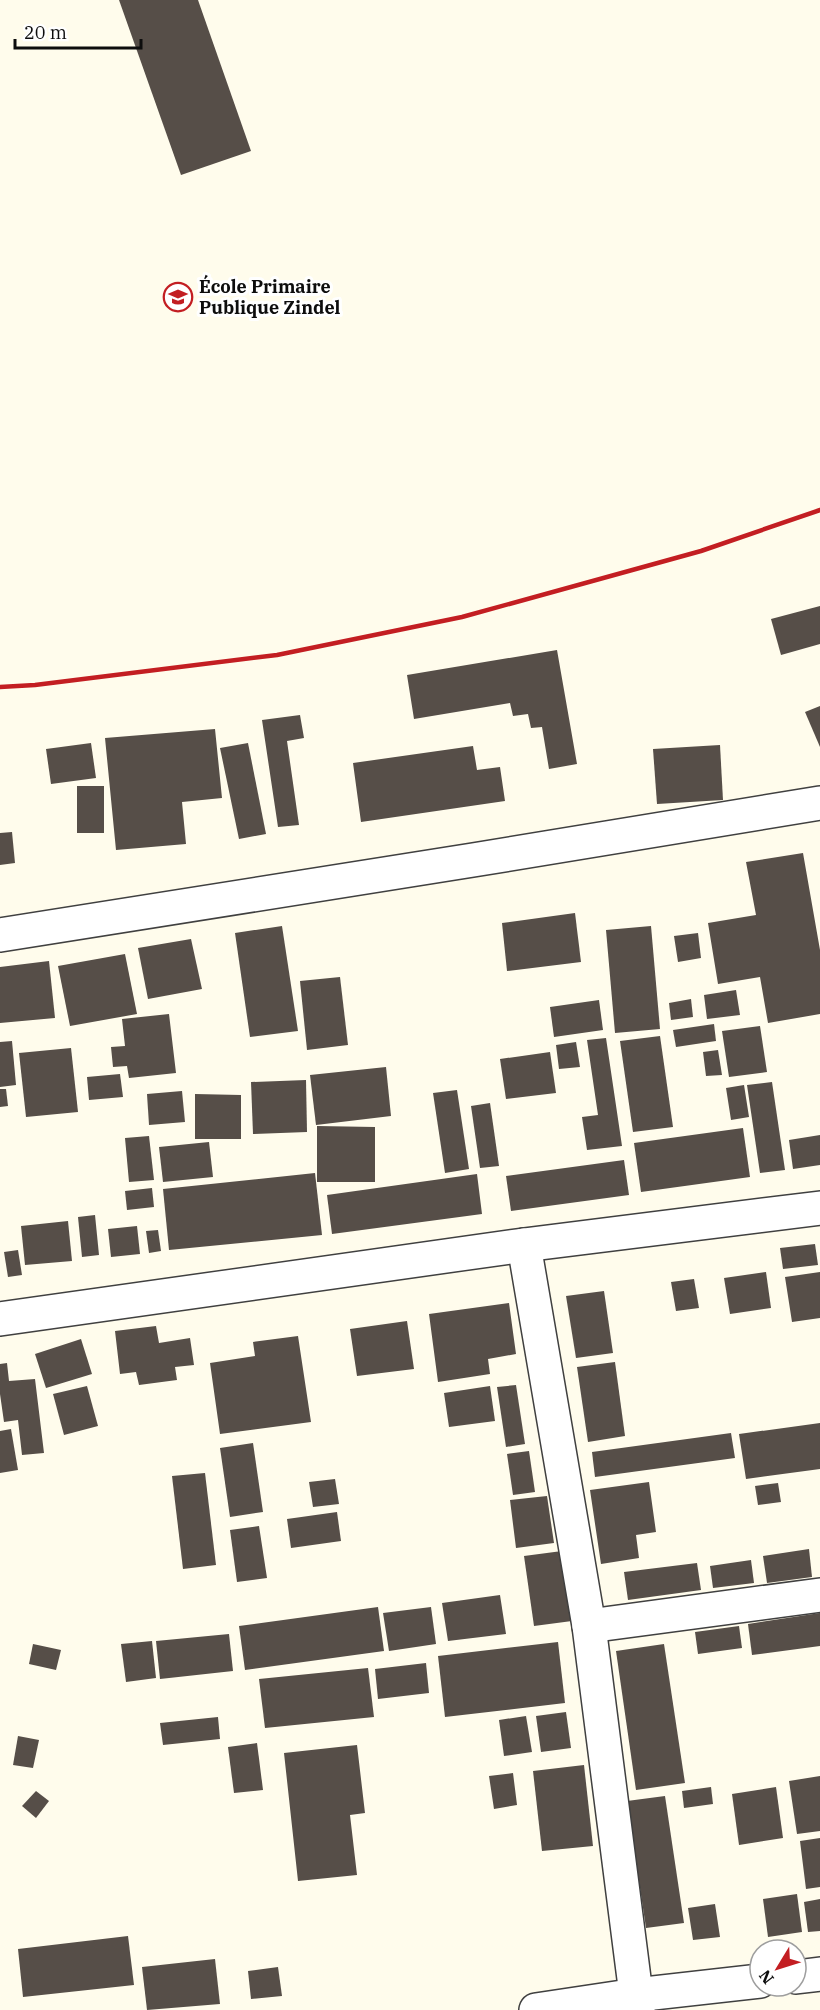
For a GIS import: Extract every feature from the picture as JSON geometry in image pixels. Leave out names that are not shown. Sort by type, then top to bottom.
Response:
[{"type":"street","points":[[0,935],[473,861],[820,803]]},
{"type":"street","points":[[0,1318],[524,1245],[820,1208]]},
{"type":"street","points":[[524,1245],[589,1626],[637,2003]]},
{"type":"street","points":[[589,1626],[820,1595]]},
{"type":"street","points":[[536,2010],[637,2003],[748,1983]]},
{"type":"building","points":[[119,0],[198,0],[251,151],[181,175]]},
{"type":"building","points":[[820,606],[820,644],[781,655],[771,619]]},
{"type":"building","points":[[557,650],[577,764],[549,769],[542,727],[531,728],[528,714],[513,716],[510,703],[414,719],[407,675]]},
{"type":"building","points":[[820,706],[820,747],[805,712]]},
{"type":"building","points":[[300,715],[304,738],[287,741],[299,825],[278,827],[262,720]]},
{"type":"building","points":[[215,729],[222,798],[182,802],[186,844],[116,850],[105,738]]},
{"type":"building","points":[[91,743],[96,778],[51,784],[46,749]]},
{"type":"building","points":[[248,743],[266,834],[239,839],[220,748]]},
{"type":"building","points":[[720,745],[723,800],[657,804],[653,749]]},
{"type":"building","points":[[473,746],[477,770],[500,767],[505,801],[361,822],[353,763]]},
{"type":"building","points":[[77,786],[104,786],[104,833],[77,833]]},
{"type":"building","points":[[12,832],[15,863],[0,865],[0,833]]},
{"type":"building","points":[[803,853],[820,950],[820,1014],[768,1023],[760,977],[718,984],[708,923],[756,915],[746,862]]},
{"type":"building","points":[[575,913],[581,962],[507,971],[502,923]]},
{"type":"building","points":[[282,926],[298,1031],[250,1037],[235,933]]},
{"type":"building","points":[[651,926],[660,1029],[615,1033],[606,930]]},
{"type":"building","points":[[698,933],[701,958],[678,962],[674,936]]},
{"type":"building","points":[[191,939],[202,989],[148,999],[138,948]]},
{"type":"building","points":[[125,954],[137,1014],[70,1026],[58,966]]},
{"type":"building","points":[[49,961],[55,1018],[0,1023],[0,967]]},
{"type":"building","points":[[340,977],[348,1045],[307,1050],[300,981]]},
{"type":"building","points":[[736,990],[740,1015],[707,1019],[704,995]]},
{"type":"building","points":[[691,999],[693,1017],[671,1020],[669,1003]]},
{"type":"building","points":[[599,1000],[603,1030],[554,1037],[550,1007]]},
{"type":"building","points":[[169,1014],[176,1073],[129,1078],[127,1066],[113,1067],[111,1047],[125,1046],[122,1019]]},
{"type":"building","points":[[714,1024],[716,1041],[676,1047],[673,1030]]},
{"type":"building","points":[[760,1026],[767,1072],[729,1077],[722,1031]]},
{"type":"building","points":[[660,1036],[673,1127],[633,1132],[620,1041]]},
{"type":"building","points":[[606,1038],[622,1146],[587,1150],[582,1117],[598,1115],[587,1040]]},
{"type":"building","points":[[12,1041],[16,1085],[0,1087],[0,1042]]},
{"type":"building","points":[[576,1042],[580,1067],[559,1069],[556,1045]]},
{"type":"building","points":[[71,1048],[78,1112],[26,1117],[19,1053]]},
{"type":"building","points":[[718,1050],[722,1075],[706,1076],[703,1052]]},
{"type":"building","points":[[550,1052],[556,1093],[506,1099],[500,1059]]},
{"type":"building","points":[[386,1067],[391,1116],[316,1125],[310,1075]]},
{"type":"building","points":[[120,1074],[123,1097],[89,1100],[87,1077]]},
{"type":"building","points":[[306,1080],[307,1132],[253,1134],[251,1082]]},
{"type":"building","points":[[772,1082],[785,1170],[760,1173],[747,1085]]},
{"type":"building","points":[[744,1085],[749,1117],[731,1120],[726,1088]]},
{"type":"building","points":[[0,1089],[6,1089],[8,1106],[0,1107]]},
{"type":"building","points":[[457,1090],[469,1169],[445,1173],[433,1093]]},
{"type":"building","points":[[182,1091],[185,1122],[149,1125],[147,1094]]},
{"type":"building","points":[[195,1094],[241,1095],[241,1139],[195,1139]]},
{"type":"building","points":[[490,1103],[499,1166],[480,1168],[471,1106]]},
{"type":"building","points":[[317,1126],[375,1127],[375,1182],[317,1182]]},
{"type":"building","points":[[743,1128],[750,1177],[641,1192],[634,1143]]},
{"type":"building","points":[[820,1135],[820,1165],[793,1169],[789,1140]]},
{"type":"building","points":[[149,1136],[154,1180],[129,1182],[125,1138]]},
{"type":"building","points":[[209,1142],[213,1177],[163,1182],[159,1147]]},
{"type":"building","points":[[624,1160],[629,1195],[511,1211],[506,1176]]},
{"type":"building","points":[[315,1173],[322,1235],[169,1250],[163,1189]]},
{"type":"building","points":[[477,1174],[482,1214],[332,1234],[327,1195]]},
{"type":"building","points":[[152,1188],[154,1207],[127,1210],[125,1191]]},
{"type":"building","points":[[95,1215],[99,1255],[82,1257],[78,1217]]},
{"type":"building","points":[[68,1221],[72,1261],[25,1265],[21,1226]]},
{"type":"building","points":[[137,1226],[140,1254],[111,1257],[108,1229]]},
{"type":"building","points":[[158,1230],[161,1251],[149,1253],[146,1231]]},
{"type":"building","points":[[815,1244],[818,1265],[783,1269],[780,1248]]},
{"type":"building","points":[[18,1250],[22,1275],[8,1277],[4,1252]]},
{"type":"building","points":[[766,1272],[771,1308],[730,1314],[724,1278]]},
{"type":"building","points":[[820,1272],[820,1318],[792,1322],[785,1277]]},
{"type":"building","points":[[694,1279],[699,1308],[676,1311],[671,1282]]},
{"type":"building","points":[[604,1291],[613,1353],[576,1358],[566,1296]]},
{"type":"building","points":[[509,1303],[516,1354],[488,1359],[490,1374],[438,1382],[429,1314]]},
{"type":"building","points":[[407,1321],[414,1369],[357,1376],[350,1329]]},
{"type":"building","points":[[156,1326],[159,1343],[190,1338],[194,1365],[175,1367],[177,1380],[139,1385],[136,1372],[120,1374],[115,1331]]},
{"type":"building","points":[[298,1336],[311,1422],[220,1434],[210,1363],[255,1356],[253,1342]]},
{"type":"building","points":[[81,1339],[92,1374],[46,1388],[35,1354]]},
{"type":"building","points":[[615,1362],[625,1436],[588,1442],[577,1367]]},
{"type":"building","points":[[7,1363],[9,1381],[35,1379],[44,1453],[22,1455],[18,1420],[4,1422],[0,1394],[0,1364]]},
{"type":"building","points":[[516,1385],[525,1444],[506,1447],[497,1387]]},
{"type":"building","points":[[87,1386],[98,1426],[64,1435],[53,1394]]},
{"type":"building","points":[[490,1386],[495,1421],[449,1427],[444,1393]]},
{"type":"building","points":[[820,1423],[820,1469],[746,1479],[739,1434]]},
{"type":"building","points":[[11,1429],[18,1470],[0,1473],[0,1431]]},
{"type":"building","points":[[731,1433],[735,1458],[595,1477],[592,1452]]},
{"type":"building","points":[[253,1443],[263,1512],[230,1517],[220,1448]]},
{"type":"building","points":[[529,1451],[535,1492],[513,1495],[507,1454]]},
{"type":"building","points":[[205,1473],[216,1565],[183,1569],[172,1476]]},
{"type":"building","points":[[335,1479],[339,1504],[313,1507],[309,1482]]},
{"type":"building","points":[[649,1482],[656,1532],[636,1535],[639,1558],[601,1564],[590,1490]]},
{"type":"building","points":[[778,1483],[781,1502],[758,1505],[755,1486]]},
{"type":"building","points":[[547,1496],[554,1543],[516,1548],[510,1500]]},
{"type":"building","points":[[337,1512],[341,1541],[291,1548],[287,1519]]},
{"type":"building","points":[[259,1526],[267,1578],[237,1582],[230,1530]]},
{"type":"building","points":[[809,1549],[812,1577],[767,1583],[763,1556]]},
{"type":"building","points":[[562,1551],[572,1621],[534,1626],[524,1556]]},
{"type":"building","points":[[751,1560],[754,1583],[713,1588],[710,1566]]},
{"type":"building","points":[[697,1563],[701,1590],[628,1600],[624,1572]]},
{"type":"building","points":[[500,1595],[506,1634],[448,1641],[442,1603]]},
{"type":"building","points":[[378,1607],[384,1651],[245,1670],[239,1626]]},
{"type":"building","points":[[431,1607],[436,1644],[389,1651],[383,1613]]},
{"type":"building","points":[[820,1613],[820,1646],[752,1655],[748,1624]]},
{"type":"building","points":[[739,1626],[742,1648],[698,1654],[695,1632]]},
{"type":"building","points":[[229,1634],[233,1671],[160,1679],[156,1641]]},
{"type":"building","points":[[152,1641],[156,1678],[126,1682],[121,1644]]},
{"type":"building","points":[[558,1642],[565,1703],[445,1717],[438,1656]]},
{"type":"building","points":[[33,1644],[61,1650],[56,1670],[29,1664]]},
{"type":"building","points":[[664,1644],[685,1783],[636,1790],[616,1651]]},
{"type":"building","points":[[426,1663],[429,1693],[378,1699],[375,1669]]},
{"type":"building","points":[[368,1668],[374,1717],[265,1728],[259,1679]]},
{"type":"building","points":[[566,1712],[571,1748],[541,1752],[536,1716]]},
{"type":"building","points":[[526,1716],[532,1752],[504,1756],[499,1720]]},
{"type":"building","points":[[218,1717],[220,1739],[163,1745],[160,1723]]},
{"type":"building","points":[[18,1736],[39,1740],[33,1768],[13,1765]]},
{"type":"building","points":[[257,1743],[263,1790],[234,1793],[228,1747]]},
{"type":"building","points":[[357,1745],[365,1813],[350,1815],[357,1875],[298,1881],[284,1753]]},
{"type":"building","points":[[584,1765],[593,1846],[542,1851],[533,1771]]},
{"type":"building","points":[[513,1773],[517,1805],[494,1809],[489,1776]]},
{"type":"building","points":[[820,1776],[820,1831],[797,1834],[789,1781]]},
{"type":"building","points":[[711,1787],[713,1804],[684,1808],[682,1791]]},
{"type":"building","points":[[776,1787],[783,1838],[739,1845],[732,1794]]},
{"type":"building","points":[[36,1791],[49,1801],[36,1818],[22,1806]]},
{"type":"building","points":[[665,1796],[684,1923],[646,1928],[627,1801]]},
{"type":"building","points":[[820,1838],[820,1887],[806,1889],[800,1841]]},
{"type":"building","points":[[797,1894],[802,1932],[768,1937],[763,1899]]},
{"type":"building","points":[[820,1899],[820,1931],[808,1932],[804,1902]]},
{"type":"building","points":[[715,1904],[720,1937],[693,1940],[688,1908]]},
{"type":"building","points":[[128,1936],[134,1985],[23,1997],[18,1949]]},
{"type":"building","points":[[215,1959],[220,2004],[147,2010],[142,1967]]},
{"type":"building","points":[[278,1967],[282,1996],[251,1999],[248,1971]]},
{"type":"railway","points":[[0,687],[35,685],[277,655],[462,617],[701,551],[820,510]]},
{"type":"place","name":"École Primaire Publique Zindel","points":[[178,297]]}]
